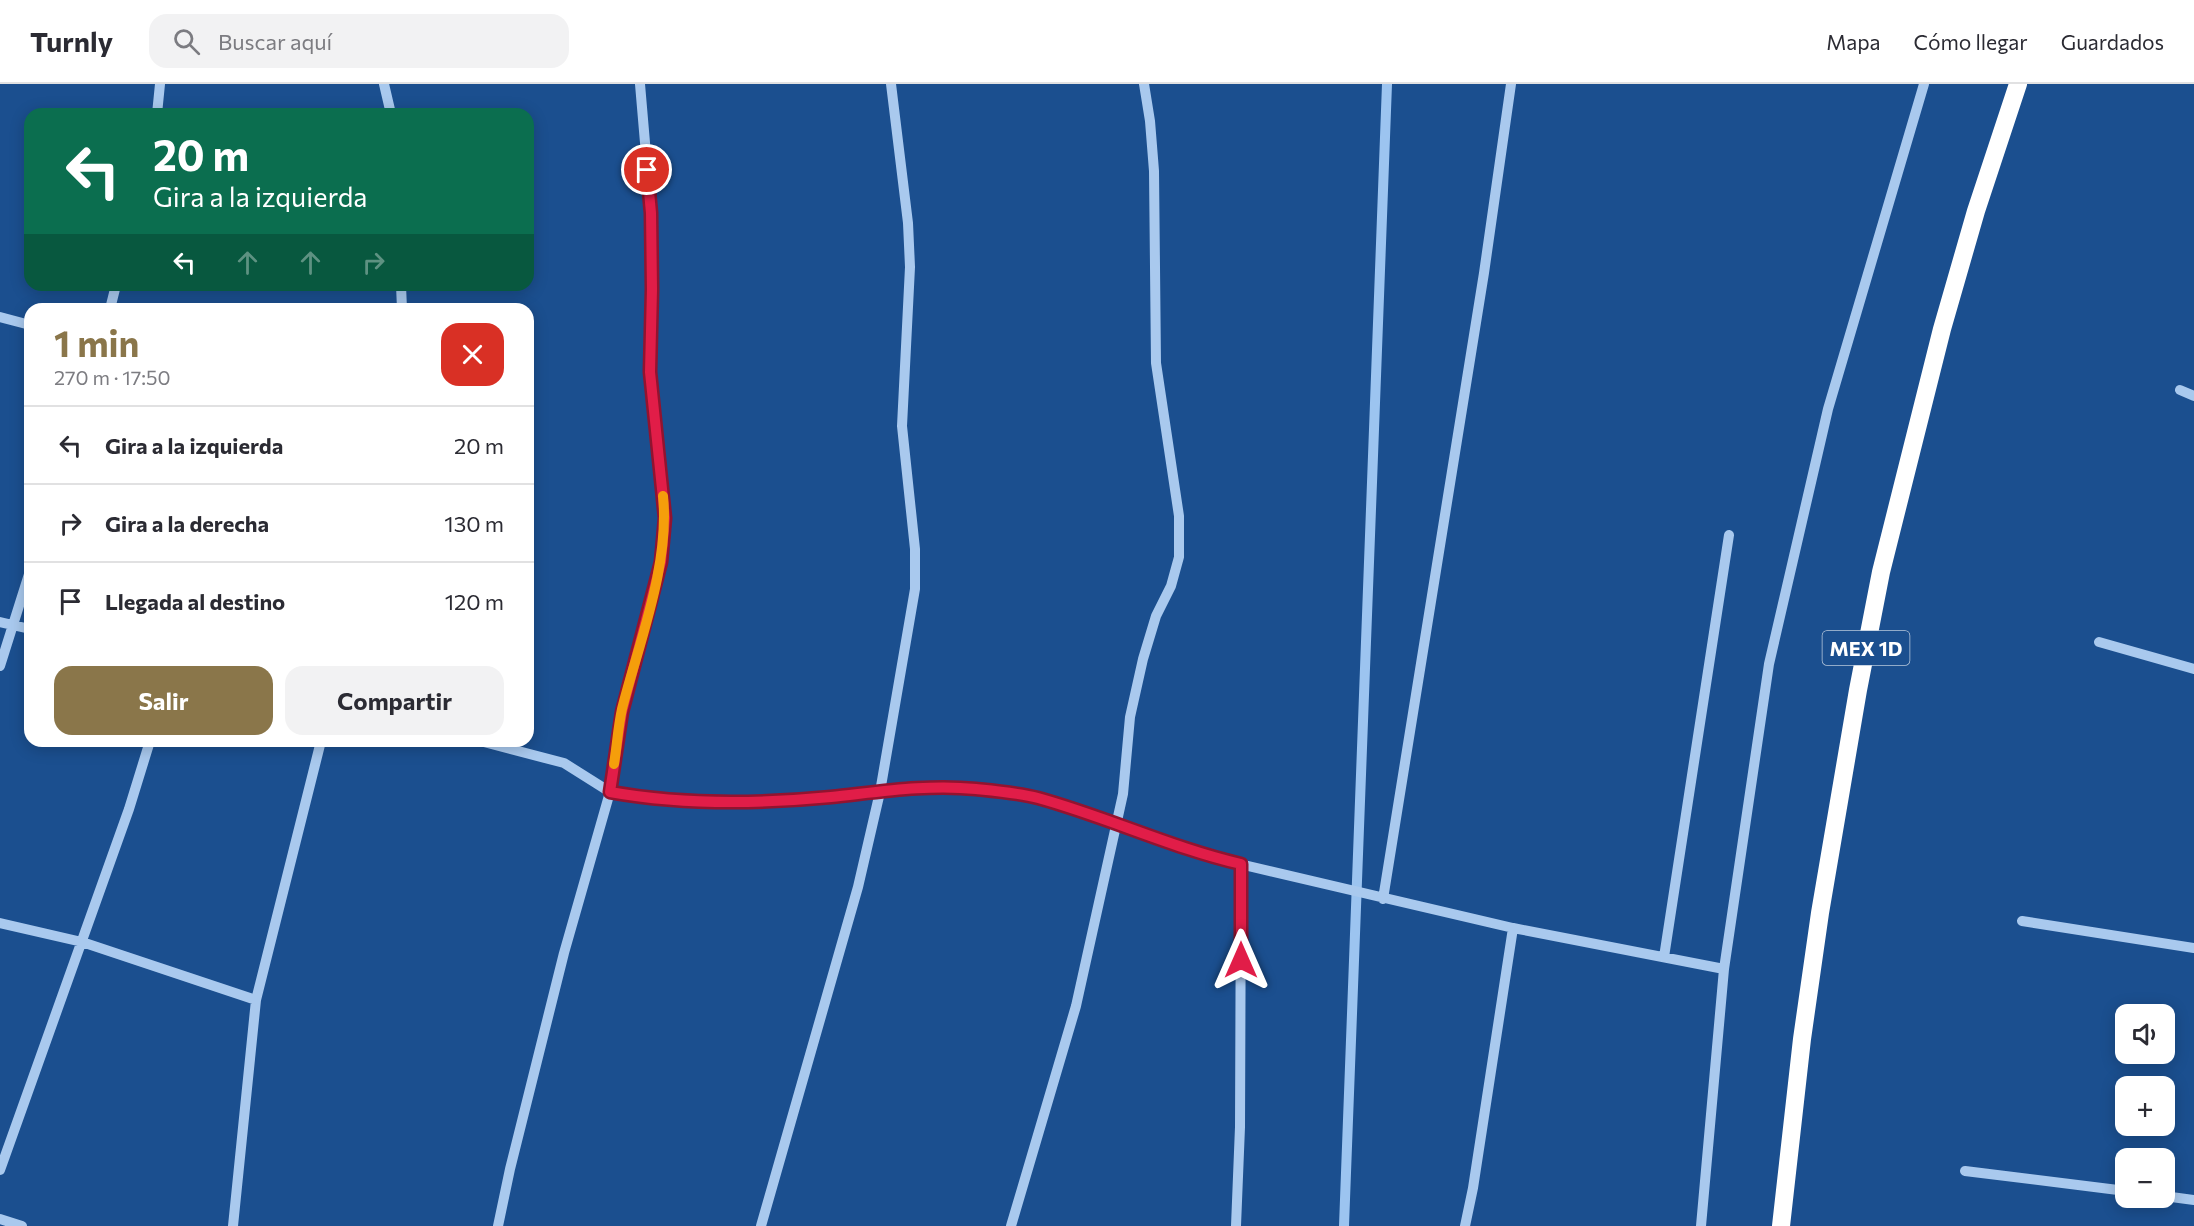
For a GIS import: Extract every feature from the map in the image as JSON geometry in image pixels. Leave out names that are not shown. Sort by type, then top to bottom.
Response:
[{"type":"highway","name":"MEX 1D","points":[[1781,1226],[1802,1039],[1820,913],[1858,690],[1881,572],[1945,318],[1976,211],[2018,84]]},
{"type":"street","points":[[158,108],[160,84]]},
{"type":"street","points":[[384,84],[390,108]]},
{"type":"street","points":[[498,1226],[564,953],[610,792],[622,712],[661,562],[665,518],[650,372],[651,213],[640,84]]},
{"type":"street","points":[[761,1226],[858,887],[880,792],[915,589],[915,549],[902,426],[910,267],[908,223],[891,84]]},
{"type":"street","points":[[1011,1226],[1076,1006],[1123,794],[1130,717],[1143,659],[1156,616],[1171,586],[1179,557],[1179,516],[1156,363],[1154,171],[1144,84]]},
{"type":"street","points":[[1383,899],[1484,273],[1511,84]]},
{"type":"street","points":[[1701,1226],[1724,969],[1769,664],[1828,409],[1924,84]]},
{"type":"street","points":[[0,317],[24,323]]},
{"type":"street","points":[[2180,390],[2194,396]]},
{"type":"street","points":[[1664,957],[1729,535]]},
{"type":"street","points":[[0,666],[24,590]]},
{"type":"street","points":[[0,622],[24,627]]},
{"type":"street","points":[[2099,642],[2194,669]]},
{"type":"street","points":[[0,1170],[129,809],[148,747]]},
{"type":"street","points":[[233,1226],[256,1000],[319,747]]},
{"type":"street","points":[[503,747],[564,763],[610,792],[648,799],[769,801],[920,788],[985,790],[1036,797],[1210,857],[1512,928],[1724,969]]},
{"type":"street","points":[[1236,1226],[1240,1127],[1241,864]]},
{"type":"street","points":[[2022,921],[2194,948]]},
{"type":"street","points":[[0,923],[82,942],[256,1000]]},
{"type":"street","points":[[1465,1226],[1473,1188],[1512,928]]},
{"type":"street","points":[[1965,1171],[2115,1190]]},
{"type":"street","points":[[2175,1197],[2194,1200]]},
{"type":"street","points":[[0,1219],[22,1226]]},
{"type":"waterway","points":[[1344,1226],[1387,84]]},
{"type":"slow traffic","points":[[614,764],[622,712],[661,562],[665,518],[663,496]]},
{"type":"route","points":[[647,170],[651,213],[650,372],[665,518],[661,562],[622,712],[610,792],[648,799],[704,801],[769,801],[920,788],[974,789],[1036,797],[1210,857],[1241,864],[1241,960]]}]
